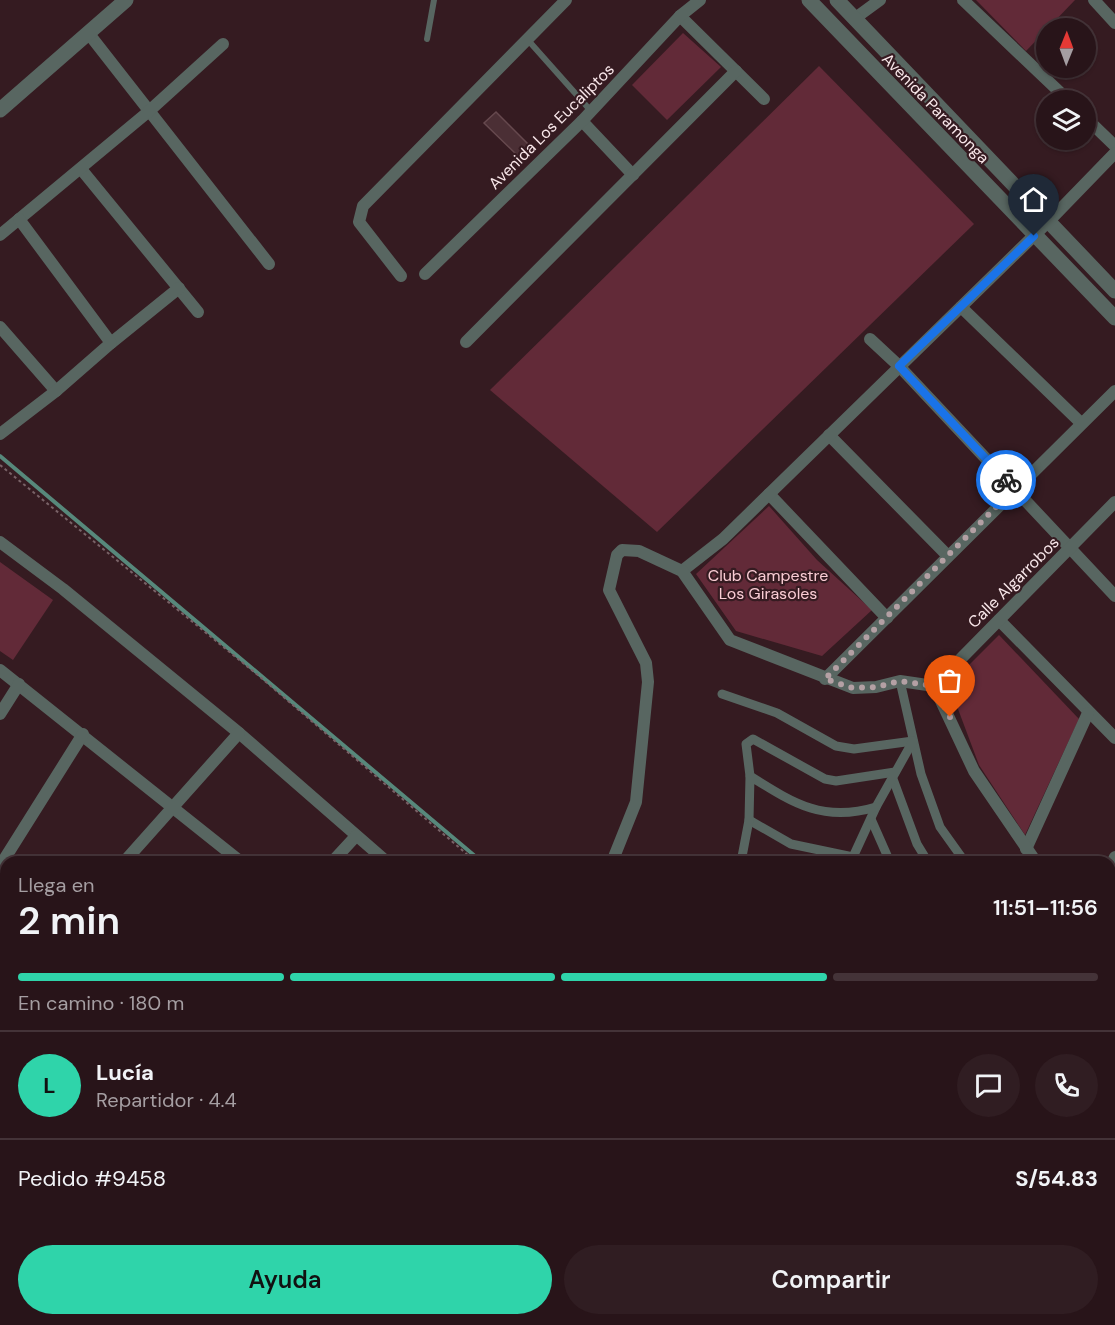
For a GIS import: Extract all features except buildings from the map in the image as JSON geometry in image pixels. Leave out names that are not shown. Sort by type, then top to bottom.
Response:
[{"type":"street","points":[[0,110],[126,0]]},
{"type":"street","points":[[400,276],[358,222],[363,206],[566,0]]},
{"type":"street","name":"Avenida Los Eucaliptos","points":[[425,274],[582,121],[680,16],[700,0]]},
{"type":"street","name":"Avenida Paramonga","points":[[809,0],[1115,318]]},
{"type":"street","name":"Avenida Paramonga","points":[[837,0],[1115,290]]},
{"type":"street","points":[[854,19],[880,0]]},
{"type":"street","points":[[963,0],[1058,90]]},
{"type":"street","points":[[1094,0],[1115,23]]},
{"type":"street","points":[[680,16],[764,99]]},
{"type":"street","points":[[89,34],[269,264]]},
{"type":"street","points":[[0,235],[148,112],[223,44]]},
{"type":"street","points":[[466,342],[736,71]]},
{"type":"street","points":[[582,121],[633,175]]},
{"type":"street","points":[[1096,128],[1115,146]]},
{"type":"street","points":[[682,572],[723,539],[1049,222],[1115,153]]},
{"type":"street","points":[[81,169],[198,312]]},
{"type":"street","points":[[19,219],[111,343]]},
{"type":"street","points":[[0,434],[56,391],[179,288]]},
{"type":"street","points":[[961,308],[1081,423]]},
{"type":"street","points":[[0,327],[56,391]]},
{"type":"street","points":[[870,339],[899,366],[1115,596]]},
{"type":"street","points":[[825,679],[1115,391]]},
{"type":"street","points":[[829,435],[948,556]]},
{"type":"street","points":[[769,494],[887,618]]},
{"type":"street","name":"Calle Algarrobos","points":[[934,686],[1115,502]]},
{"type":"street","points":[[0,542],[63,589],[239,733],[380,856]]},
{"type":"street","points":[[614,856],[636,802],[648,682],[646,663],[609,590],[617,555],[622,550],[639,552],[682,572],[730,640],[853,688],[876,687],[900,681],[934,686],[974,771],[1031,856]]},
{"type":"street","points":[[999,620],[1115,738]]},
{"type":"street","points":[[0,670],[234,856]]},
{"type":"street","points":[[900,681],[921,774],[940,827],[961,856]]},
{"type":"street","points":[[0,714],[19,684]]},
{"type":"street","points":[[722,694],[777,712],[836,746],[854,749],[913,741]]},
{"type":"street","points":[[1026,849],[1088,713]]},
{"type":"street","points":[[129,856],[239,733]]},
{"type":"street","points":[[6,856],[83,734]]},
{"type":"street","points":[[742,856],[749,820],[750,776],[746,744],[753,739],[825,780],[894,775]]},
{"type":"street","points":[[857,856],[876,807],[913,741]]},
{"type":"street","points":[[894,775],[917,844],[924,856]]},
{"type":"street","points":[[750,776],[796,804],[814,809],[857,813],[876,807]]},
{"type":"street","points":[[871,819],[887,856]]},
{"type":"street","points":[[749,820],[791,844],[839,856]]},
{"type":"street","points":[[338,856],[356,836]]},
{"type":"lane","points":[[427,39],[434,0]]},
{"type":"lane","points":[[527,39],[591,111]]},
{"type":"path","points":[[0,465],[259,676],[469,856]]},
{"type":"green space","points":[[976,0],[1075,0],[1058,18],[1036,18],[1036,41],[1026,51]]},
{"type":"green space","points":[[683,33],[721,67],[667,120],[632,85]]},
{"type":"green space","points":[[819,66],[974,224],[657,532],[490,390]]},
{"type":"green space","name":"Club Campestre Los Girasoles","points":[[769,506],[817,560],[872,610],[822,656],[736,631],[696,574]]},
{"type":"green space","points":[[0,562],[53,600],[13,660],[0,651]]},
{"type":"green space","points":[[999,635],[1079,719],[1025,835],[979,765],[949,685]]},
{"type":"waterway","points":[[0,456],[475,856]]},
{"type":"way so far","points":[[950,717],[934,686],[900,681],[876,687],[853,688],[825,679],[1014,489],[1006,480]]},
{"type":"route","points":[[1006,480],[899,366],[1034,236]]}]
